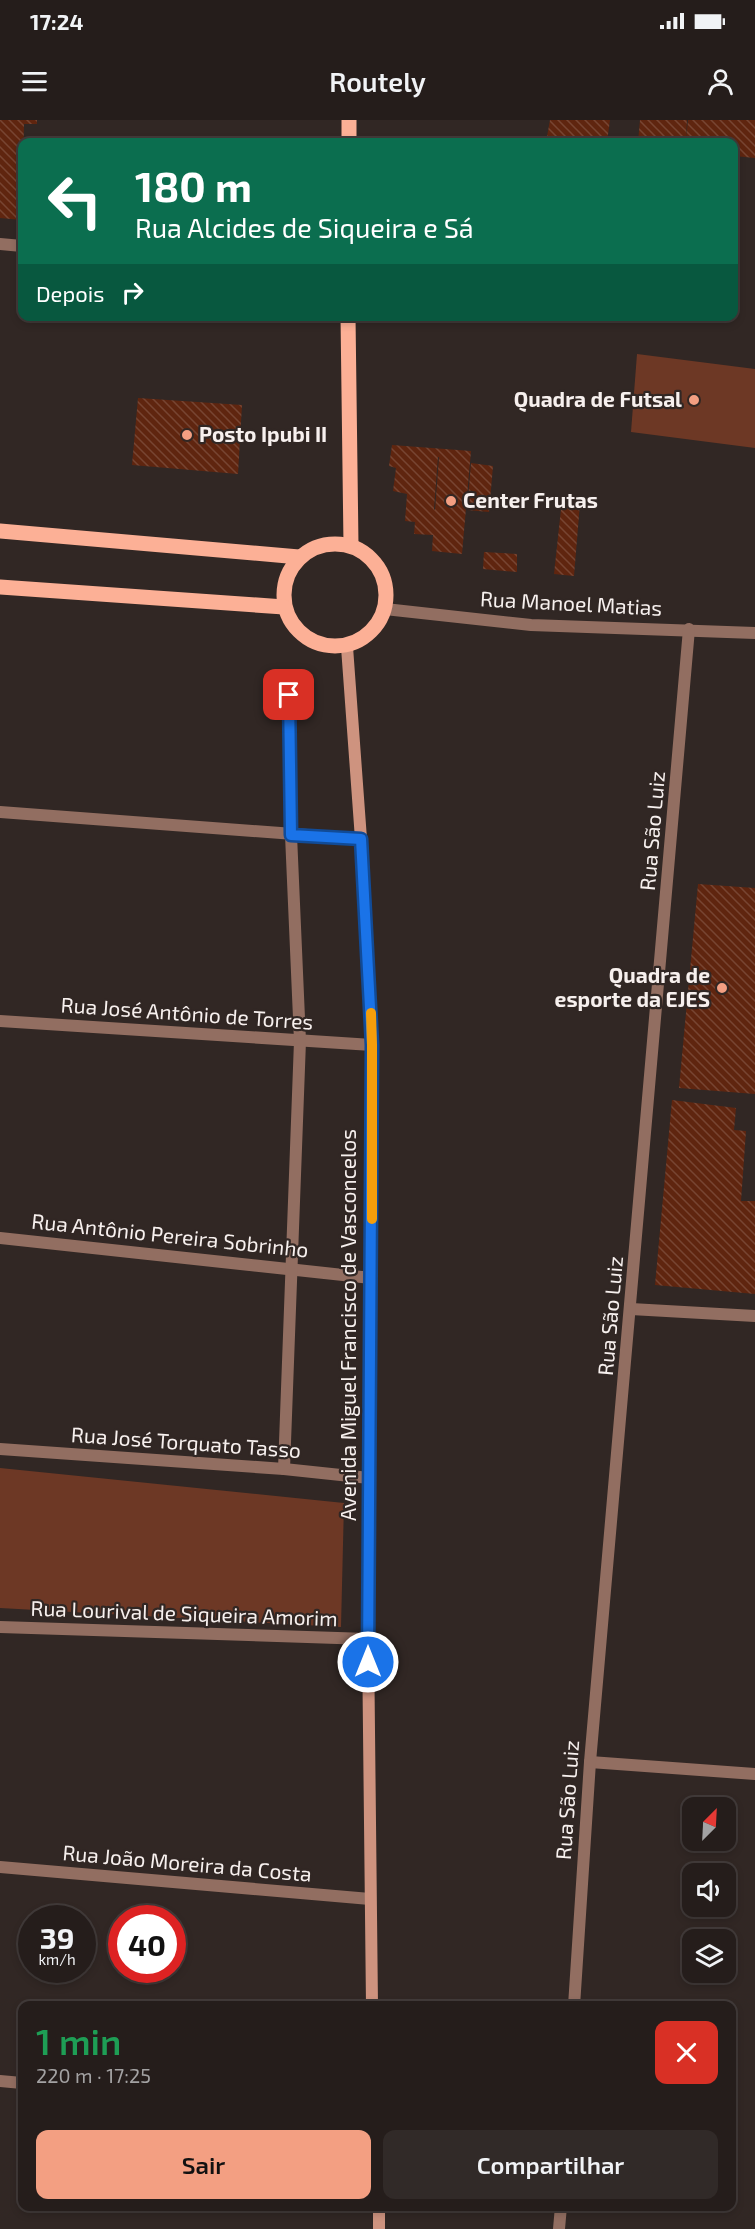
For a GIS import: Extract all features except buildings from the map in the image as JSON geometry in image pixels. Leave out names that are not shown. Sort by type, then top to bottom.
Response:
[{"type":"main road","points":[[349,120],[349,138]]},
{"type":"main road","points":[[348,321],[351,545]]},
{"type":"main road","points":[[0,531],[299,557]]},
{"type":"main road","points":[[323,544],[351,545],[374,561],[387,587],[385,609],[369,636],[346,646],[320,645],[296,630],[284,607],[285,580],[299,557],[323,544]]},
{"type":"main road","points":[[0,587],[284,607]]},
{"type":"street","points":[[0,244],[18,246]]},
{"type":"street","name":"Rua Manoel Matias","points":[[385,609],[531,625],[755,633]]},
{"type":"street","name":"Rua São Luiz","points":[[574,2001],[590,1762],[689,629]]},
{"type":"street","name":"Avenida Miguel Francisco de Vasconcelos","points":[[346,646],[361,839],[372,1045],[368,1639],[372,2001]]},
{"type":"street","points":[[285,1469],[300,1041],[291,835],[289,695]]},
{"type":"street","points":[[0,812],[361,839]]},
{"type":"street","name":"Rua José Antônio de Torres","points":[[0,1022],[372,1045]]},
{"type":"street","name":"Rua Antônio Pereira Sobrinho","points":[[0,1238],[371,1278]]},
{"type":"street","points":[[631,1309],[755,1316]]},
{"type":"street","name":"Rua José Torquato Tasso","points":[[0,1449],[285,1469],[369,1478]]},
{"type":"street","name":"Rua Lourival de Siqueira Amorim","points":[[0,1627],[368,1639]]},
{"type":"street","points":[[590,1762],[755,1774]]},
{"type":"street","name":"Rua João Moreira da Costa","points":[[0,1867],[370,1899]]},
{"type":"street","points":[[0,2080],[18,2082]]},
{"type":"street","points":[[379,2211],[379,2229]]},
{"type":"street","points":[[559,2229],[561,2211]]},
{"type":"shaded area","name":"Quadra de Futsal","points":[[637,354],[755,369],[755,448],[631,432]]},
{"type":"shaded area","points":[[0,1468],[344,1503],[341,1627],[0,1608]]},
{"type":"slow traffic","points":[[371,1013],[372,1219]]},
{"type":"place","name":"Quadra de Futsal","points":[[694,400]]},
{"type":"place","name":"Posto Ipubi II","points":[[187,435]]},
{"type":"place","name":"Center Frutas","points":[[451,501]]},
{"type":"place","name":"Quadra de esporte da EJES","points":[[722,988]]},
{"type":"route","points":[[289,695],[291,835],[361,839],[372,1045],[368,1662]]}]
